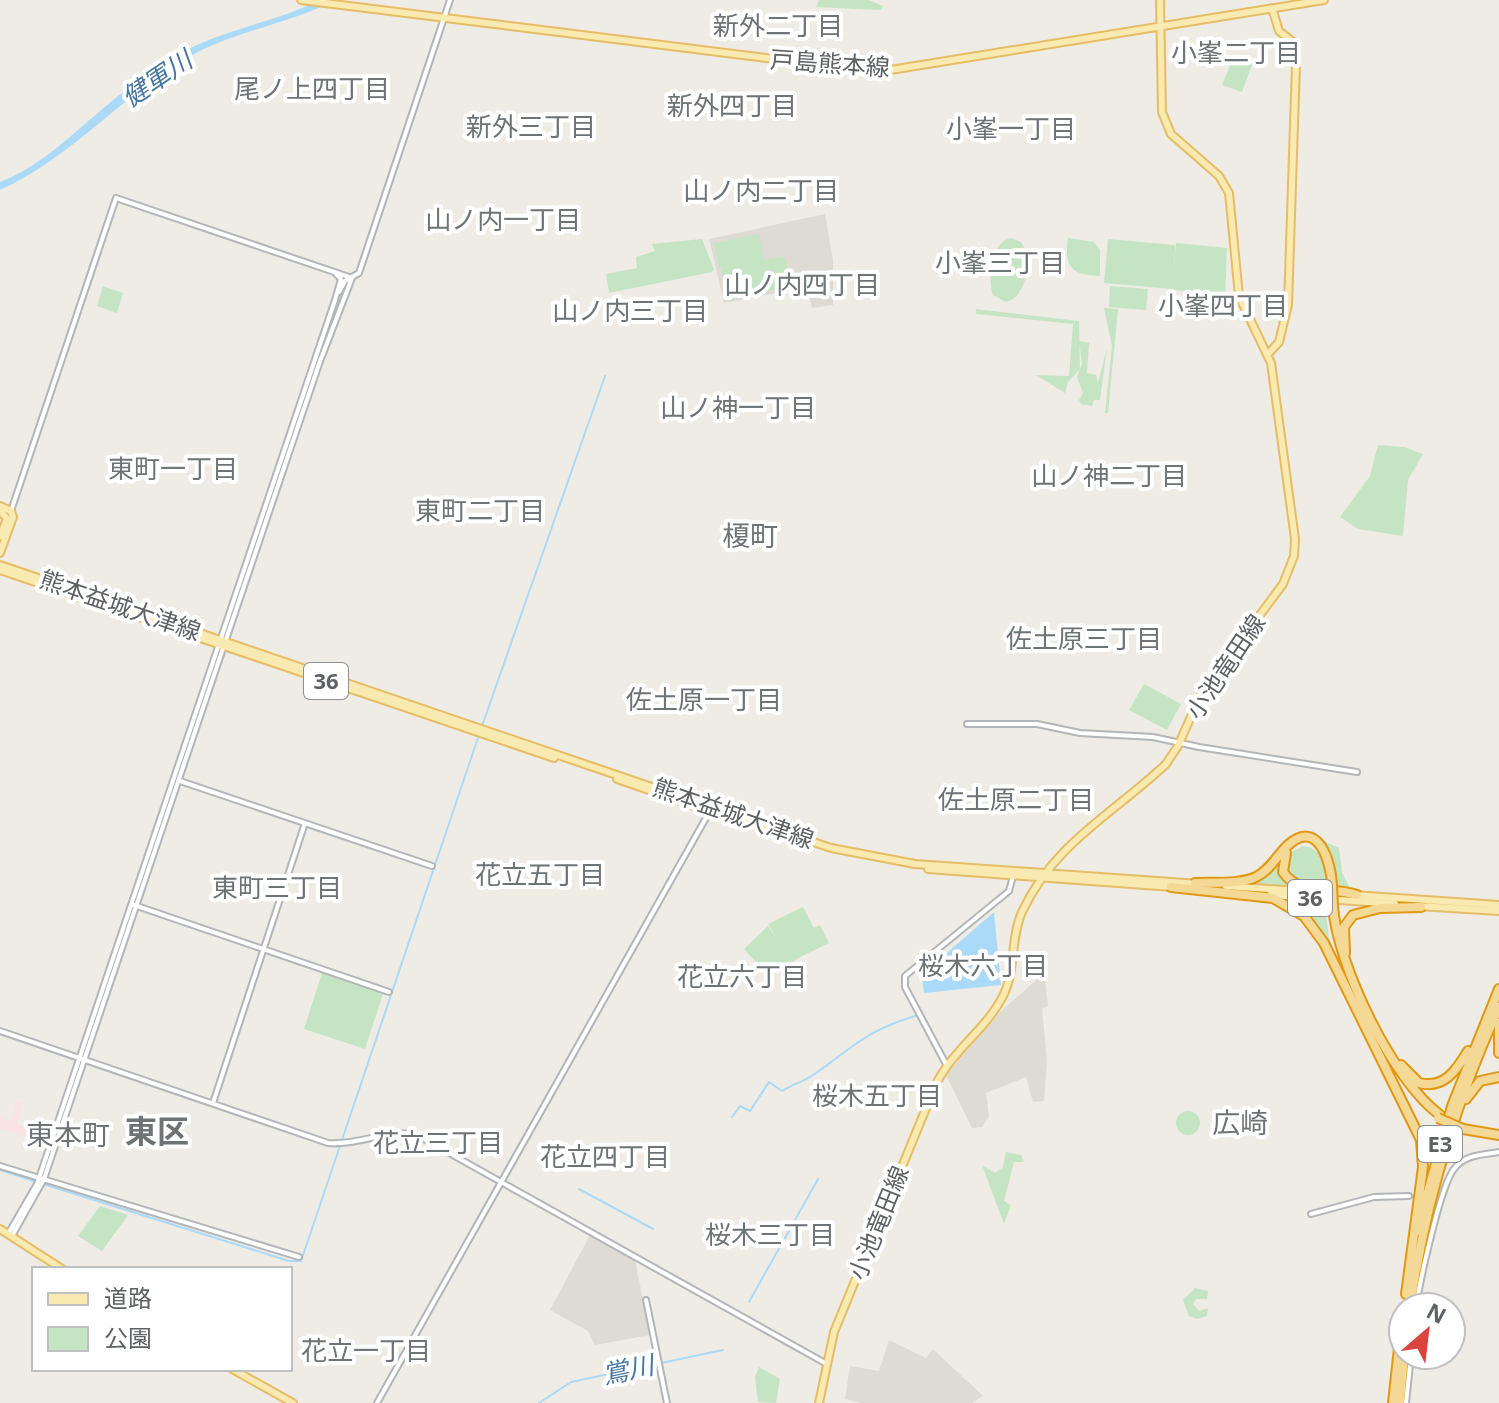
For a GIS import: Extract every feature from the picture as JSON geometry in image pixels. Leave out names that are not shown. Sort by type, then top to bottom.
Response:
[{"type":"highway","points":[[1195,883],[1255,877],[1273,864],[1288,845],[1302,839],[1315,841],[1325,848],[1337,941],[1351,988]]},
{"type":"highway","points":[[1330,885],[1327,863],[1318,847],[1301,842],[1289,849],[1283,866],[1291,882],[1302,888],[1357,895]]},
{"type":"highway","points":[[1171,887],[1173,890],[1273,898],[1296,910],[1324,943],[1409,1093],[1439,1117],[1464,1128],[1499,1133]]},
{"type":"highway","points":[[1351,988],[1344,945],[1347,921],[1361,910],[1421,907]]},
{"type":"highway","name":"E3","points":[[1407,1291],[1434,1162],[1478,1035],[1499,989]]},
{"type":"highway","name":"E3","points":[[1413,1291],[1430,1207],[1460,1108],[1499,1007]]},
{"type":"highway","points":[[1499,1023],[1499,1053]]},
{"type":"highway","points":[[1382,1047],[1419,1083],[1435,1085],[1453,1074],[1478,1035]]},
{"type":"highway","points":[[1382,1047],[1421,1140],[1423,1167],[1406,1291]]},
{"type":"highway","points":[[1460,1108],[1480,1081],[1499,1077]]},
{"type":"highway","name":"E3","points":[[1393,1403],[1396,1371]]},
{"type":"highway","points":[[1403,1403],[1404,1371]]},
{"type":"main road","points":[[301,0],[313,2]]},
{"type":"main road","name":"小池竜田線","points":[[819,1403],[834,1332],[946,1064],[1002,998],[1022,913],[1074,838],[1166,764],[1201,694],[1277,594],[1294,556],[1289,475],[1267,355],[1242,308],[1229,193],[1219,176],[1181,144],[1164,122],[1160,98],[1160,0]]},
{"type":"main road","name":"戸島熊本線","points":[[313,2],[878,72],[1324,0]]},
{"type":"main road","points":[[1267,355],[1279,342],[1288,305],[1296,66],[1295,46],[1279,31],[1272,8]]},
{"type":"main road","points":[[0,508],[11,511]]},
{"type":"main road","points":[[0,508],[7,519]]},
{"type":"main road","points":[[0,536],[11,511]]},
{"type":"main road","points":[[0,553],[13,517],[11,511]]},
{"type":"main road","name":"熊本益城大津線","points":[[0,568],[875,863],[1013,875],[1195,883],[1499,908]]},
{"type":"main road","name":"熊本益城大津線","points":[[711,810],[831,848],[879,859],[1421,907],[1499,908]]},
{"type":"main road","points":[[0,1229],[59,1267]]},
{"type":"main road","points":[[236,1371],[293,1403]]},
{"type":"street","points":[[335,300],[345,281],[359,273],[450,0]]},
{"type":"street","points":[[11,511],[116,198],[352,278]]},
{"type":"street","points":[[222,643],[335,300],[341,279],[336,274]]},
{"type":"street","points":[[10,1236],[40,1182],[314,376],[352,278]]},
{"type":"street","points":[[967,724],[1037,724],[1080,733],[1180,740],[1199,747],[1357,772]]},
{"type":"street","points":[[176,779],[432,866]]},
{"type":"street","points":[[377,1403],[711,810]]},
{"type":"street","points":[[213,1103],[305,823]]},
{"type":"street","points":[[946,1064],[905,987],[905,976],[1009,891],[1013,875]]},
{"type":"street","points":[[133,905],[389,992]]},
{"type":"street","points":[[0,1031],[328,1143],[349,1145],[413,1134],[825,1363]]},
{"type":"street","points":[[1420,1291],[1436,1221],[1454,1168],[1473,1156],[1499,1152]]},
{"type":"street","points":[[0,1166],[40,1182],[299,1257]]},
{"type":"street","points":[[1311,1214],[1374,1197],[1409,1196]]},
{"type":"street","points":[[646,1300],[667,1403]]},
{"type":"street","points":[[1403,1403],[1408,1371]]},
{"type":"shaded area","points":[[825,214],[833,260],[833,305],[812,308],[810,299],[793,300],[792,290],[724,303],[709,239]]},
{"type":"shaded area","points":[[1041,976],[1045,979],[1048,1006],[1042,1009],[1047,1061],[1044,1101],[1033,1102],[1026,1077],[986,1093],[989,1117],[982,1127],[972,1128],[946,1075],[1000,1012]]},
{"type":"shaded area","points":[[17,1101],[24,1103],[17,1124],[32,1129],[29,1138],[0,1128],[0,1117],[10,1120]]},
{"type":"shaded area","points":[[590,1235],[635,1260],[650,1335],[595,1345],[588,1331],[550,1310]]},
{"type":"shaded area","points":[[889,1340],[926,1358],[933,1349],[983,1396],[972,1403],[861,1403],[845,1399],[850,1366],[879,1371]]},
{"type":"green space","points":[[819,0],[869,0],[883,6],[881,10],[816,7]]},
{"type":"green space","points":[[1233,58],[1254,59],[1242,92],[1222,85]]},
{"type":"green space","points":[[759,234],[764,260],[784,256],[792,285],[728,301],[721,269],[738,265],[719,268],[714,243]]},
{"type":"green space","points":[[1011,238],[1021,242],[1025,249],[1027,267],[1019,293],[1006,302],[993,295],[990,279],[995,253],[1004,241]]},
{"type":"green space","points":[[1068,238],[1094,242],[1100,250],[1100,276],[1082,274],[1072,268],[1067,256]]},
{"type":"green space","points":[[702,239],[714,269],[712,272],[609,293],[606,274],[637,268],[636,257],[655,251],[652,244]]},
{"type":"green space","points":[[1108,239],[1175,245],[1174,268],[1176,243],[1227,248],[1225,300],[1172,289],[1104,283]]},
{"type":"green space","points":[[103,286],[123,293],[117,313],[97,306]]},
{"type":"green space","points":[[1110,286],[1148,289],[1146,310],[1109,307]]},
{"type":"green space","points":[[1104,308],[1118,309],[1108,413],[1105,413],[1112,346]]},
{"type":"green space","points":[[976,309],[1079,321],[1080,369],[1068,382],[1065,393],[1036,375],[1069,376],[1073,324],[976,314]]},
{"type":"green space","points":[[1079,341],[1089,343],[1087,373],[1096,375],[1098,383],[1107,348],[1100,400],[1094,400],[1092,406],[1081,404],[1079,400],[1083,393],[1077,377],[1082,364]]},
{"type":"green space","points":[[1378,445],[1404,447],[1423,454],[1408,480],[1403,536],[1358,529],[1340,517],[1370,476]]},
{"type":"green space","points":[[1144,684],[1181,704],[1167,730],[1129,710]]},
{"type":"green space","points":[[1314,837],[1339,848],[1342,872],[1350,889],[1334,888],[1329,853]]},
{"type":"green space","points":[[1303,846],[1319,855],[1325,887],[1301,883],[1291,876],[1288,870],[1289,853]]},
{"type":"green space","points":[[1284,852],[1281,863],[1294,888],[1247,884]]},
{"type":"green space","points":[[1276,897],[1324,900],[1329,937],[1338,965],[1305,914]]},
{"type":"green space","points":[[803,907],[814,928],[820,925],[829,943],[798,958],[782,970],[775,962],[765,972],[744,949],[768,926],[778,941],[768,924]]},
{"type":"green space","points":[[322,973],[383,994],[365,1049],[304,1029]]},
{"type":"green space","points":[[1188,1111],[1196,1115],[1200,1123],[1196,1131],[1188,1135],[1180,1131],[1176,1123],[1180,1115]]},
{"type":"green space","points":[[1006,1152],[1021,1155],[1024,1162],[1014,1162],[1004,1201],[1011,1205],[1004,1224],[982,1165],[995,1173],[1003,1167]]},
{"type":"green space","points":[[100,1206],[128,1215],[102,1251],[78,1236]]},
{"type":"green space","points":[[1195,1288],[1208,1291],[1207,1299],[1196,1299],[1193,1304],[1199,1311],[1208,1308],[1207,1316],[1197,1319],[1189,1316],[1183,1300]]},
{"type":"green space","points":[[759,1367],[780,1379],[776,1403],[758,1402],[755,1377]]},
{"type":"water","points":[[320,0],[336,0],[224,40],[189,57],[50,161],[0,190],[0,182],[40,160],[127,89],[168,61],[212,39]]},
{"type":"water","points":[[994,912],[1001,985],[924,993],[922,979],[926,971]]},
{"type":"waterway","points":[[482,726],[605,376]]},
{"type":"waterway","points":[[43,1184],[289,1261],[301,1261],[479,735]]},
{"type":"waterway","points":[[732,1117],[740,1106],[750,1111],[769,1082],[782,1091],[812,1076],[873,1033],[915,1016]]},
{"type":"waterway","points":[[0,1170],[37,1182]]},
{"type":"waterway","points":[[749,1302],[818,1179]]},
{"type":"waterway","points":[[579,1189],[653,1229]]},
{"type":"waterway","name":"鴬川","points":[[539,1403],[571,1382],[723,1350]]},
{"type":"district","name":"新外二丁目","points":[[778,26]]},
{"type":"district","name":"小峯二丁目","points":[[1236,53]]},
{"type":"district","name":"尾ノ上四丁目","points":[[312,89]]},
{"type":"district","name":"新外四丁目","points":[[732,106]]},
{"type":"district","name":"新外三丁目","points":[[531,127]]},
{"type":"district","name":"小峯一丁目","points":[[1011,129]]},
{"type":"district","name":"山ノ内二丁目","points":[[761,191]]},
{"type":"district","name":"山ノ内一丁目","points":[[503,220]]},
{"type":"district","name":"小峯三丁目","points":[[1000,263]]},
{"type":"district","name":"山ノ内四丁目","points":[[802,285]]},
{"type":"district","name":"小峯四丁目","points":[[1223,306]]},
{"type":"district","name":"山ノ内三丁目","points":[[630,311]]},
{"type":"district","name":"山ノ神一丁目","points":[[738,408]]},
{"type":"district","name":"東町一丁目","points":[[173,469]]},
{"type":"district","name":"山ノ神二丁目","points":[[1109,476]]},
{"type":"district","name":"東町二丁目","points":[[480,511]]},
{"type":"district","name":"榎町","points":[[750,536]]},
{"type":"district","name":"佐土原三丁目","points":[[1084,639]]},
{"type":"district","name":"佐土原一丁目","points":[[704,700]]},
{"type":"district","name":"佐土原二丁目","points":[[1016,800]]},
{"type":"district","name":"花立五丁目","points":[[540,875]]},
{"type":"district","name":"東町三丁目","points":[[277,888]]},
{"type":"district","name":"桜木六丁目","points":[[983,966]]},
{"type":"district","name":"花立六丁目","points":[[742,977]]},
{"type":"district","name":"桜木五丁目","points":[[877,1096]]},
{"type":"district","name":"広崎","points":[[1240,1123]]},
{"type":"district","name":"東区","points":[[157,1132]]},
{"type":"district","name":"東本町","points":[[68,1135]]},
{"type":"district","name":"花立三丁目","points":[[438,1143]]},
{"type":"district","name":"花立四丁目","points":[[605,1157]]},
{"type":"district","name":"桜木三丁目","points":[[770,1235]]},
{"type":"district","name":"花立一丁目","points":[[366,1351]]},
{"type":"water label","name":"健軍川","points":[[157,79]]}]
